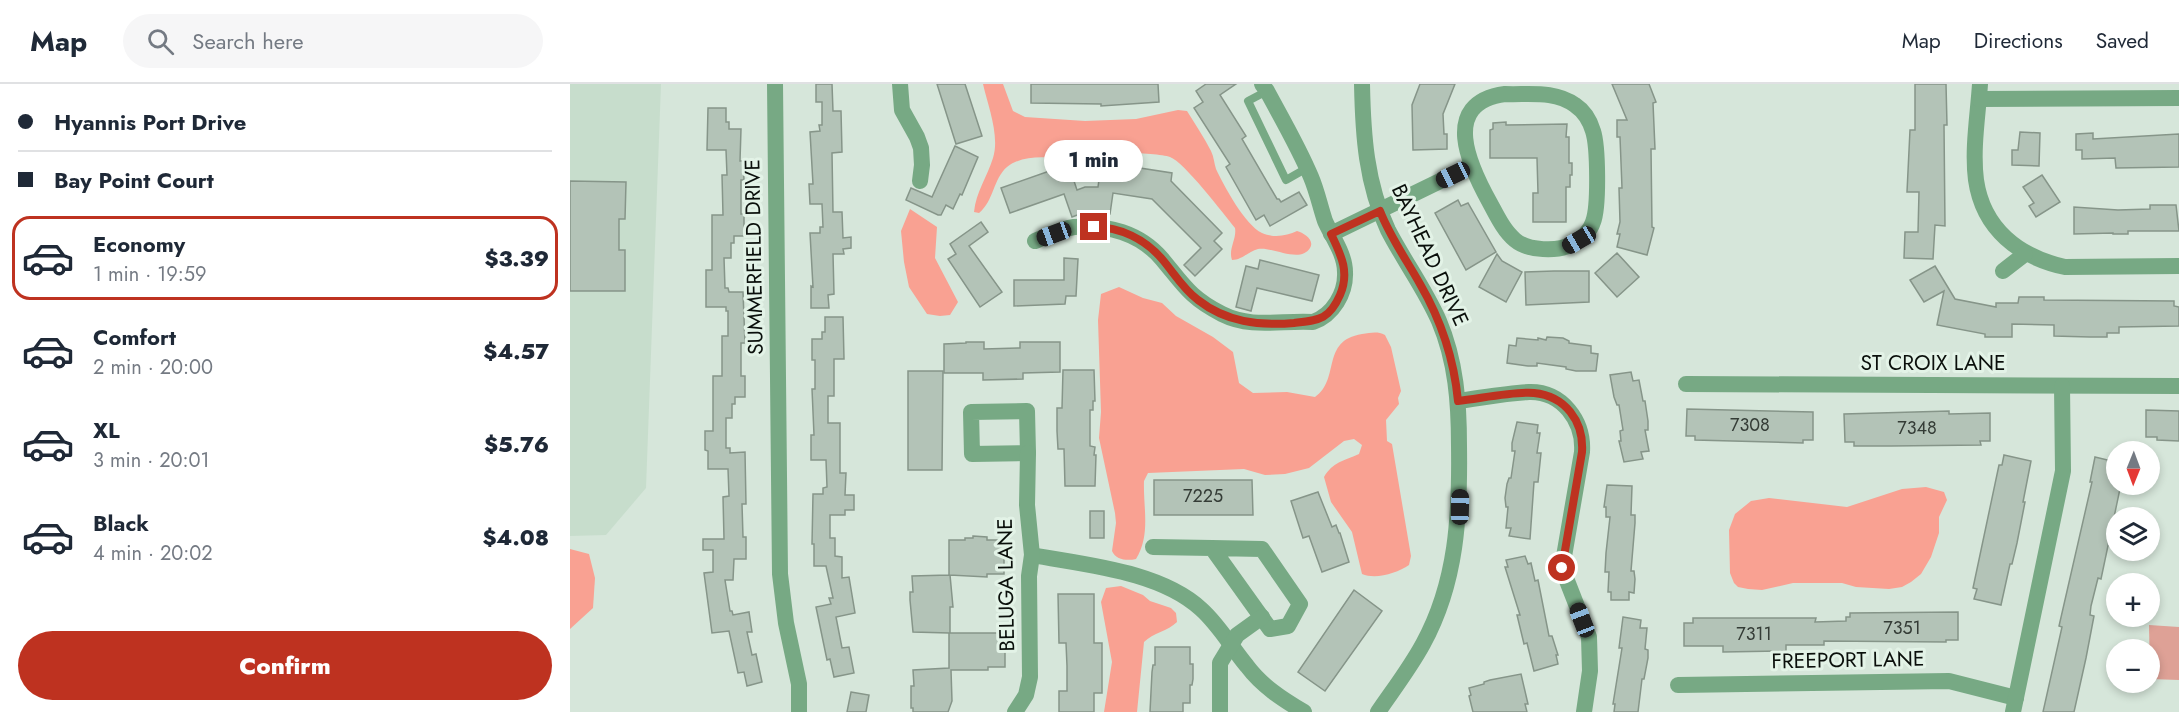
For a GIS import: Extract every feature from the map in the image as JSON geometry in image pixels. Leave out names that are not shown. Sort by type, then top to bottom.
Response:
[{"type":"street","name":"SUMMERFIELD DRIVE","points":[[775,84],[781,582],[786,623],[799,684],[799,712]]},
{"type":"street","points":[[900,84],[902,110],[921,148],[920,182]]},
{"type":"street","name":"BAYHEAD DRIVE","points":[[1362,84],[1366,155],[1380,211],[1390,233],[1431,302],[1439,321],[1453,367],[1458,401],[1460,507],[1457,540],[1450,573],[1438,612],[1424,643],[1378,712]]},
{"type":"street","points":[[1035,241],[1072,227],[1101,227],[1127,233],[1156,252],[1179,282],[1205,305],[1236,320],[1278,324],[1320,320],[1336,304],[1343,288],[1345,269],[1307,168],[1265,87]]},
{"type":"street","points":[[2179,98],[1979,92],[1975,164],[1978,191],[1986,211],[1997,229],[2013,246],[2025,254],[2065,267],[2179,266]]},
{"type":"street","points":[[1549,94],[1563,98],[1580,109],[1589,120],[1594,134],[1596,199],[1594,221],[1588,232],[1568,247],[1527,247],[1509,235],[1471,166],[1465,134],[1467,122],[1477,105],[1492,96],[1549,94]]},
{"type":"street","points":[[1331,234],[1471,166]]},
{"type":"street","points":[[2003,271],[2025,254]]},
{"type":"street","name":"ST CROIX LANE","points":[[1686,384],[2179,386]]},
{"type":"street","points":[[2015,705],[2063,471],[2062,386]]},
{"type":"street","points":[[1458,401],[1531,392],[1557,399],[1568,409],[1579,425],[1582,452],[1562,568],[1589,637],[1589,678],[1584,712]]},
{"type":"street","name":"BELUGA LANE","points":[[1015,712],[1025,698],[1029,685],[1029,576],[1032,555],[1027,505],[1028,453]]},
{"type":"street","points":[[1153,547],[1212,548],[1262,549],[1300,604],[1288,626],[1270,629],[1212,548]]},
{"type":"street","points":[[1032,555],[1139,576],[1165,586],[1200,607],[1262,683],[1282,699],[1304,712]]},
{"type":"street","points":[[1221,712],[1220,663],[1237,635],[1262,617]]},
{"type":"street","name":"FREEPORT LANE","points":[[1678,685],[1949,681],[2015,705]]},
{"type":"lane","points":[[1265,87],[1248,101],[1286,180],[1307,168]]},
{"type":"shaded area","points":[[570,84],[661,84],[646,488],[606,535],[570,536]]},
{"type":"shaded area","points":[[983,84],[1003,84],[1013,111],[1025,117],[1085,121],[1136,119],[1178,110],[1187,111],[1211,151],[1224,185],[1255,229],[1271,236],[1300,232],[1310,240],[1310,248],[1305,253],[1293,255],[1258,249],[1239,259],[1232,260],[1235,228],[1184,168],[1170,157],[1157,155],[1108,153],[1078,159],[1036,157],[1016,162],[1002,172],[984,208],[979,213],[974,212],[995,149],[992,121]]},
{"type":"shaded area","points":[[910,209],[937,227],[935,258],[958,302],[950,315],[927,314],[909,287],[901,231]]},
{"type":"shaded area","points":[[1119,287],[1143,298],[1162,303],[1176,316],[1213,337],[1233,352],[1239,383],[1253,393],[1287,392],[1315,397],[1327,381],[1336,352],[1341,344],[1349,338],[1362,334],[1385,335],[1391,347],[1401,391],[1398,398],[1399,404],[1386,420],[1387,441],[1392,444],[1411,556],[1409,565],[1386,575],[1362,574],[1352,532],[1331,502],[1324,477],[1335,465],[1359,454],[1362,445],[1354,439],[1344,441],[1309,468],[1285,474],[1265,475],[1244,469],[1148,473],[1144,481],[1145,531],[1141,550],[1136,559],[1126,560],[1116,556],[1112,551],[1115,513],[1099,438],[1101,412],[1098,320],[1101,294]]},
{"type":"shaded area","points":[[1926,487],[1944,492],[1947,500],[1939,517],[1939,533],[1931,557],[1921,574],[1902,587],[1889,589],[1856,587],[1842,583],[1793,583],[1762,590],[1738,587],[1734,583],[1730,573],[1729,530],[1735,514],[1751,501],[1769,498],[1847,507],[1902,489]]},
{"type":"shaded area","points":[[570,549],[589,554],[595,578],[593,608],[570,629]]},
{"type":"shaded area","points":[[1121,586],[1143,595],[1150,601],[1171,608],[1176,613],[1177,622],[1144,642],[1137,712],[1104,712],[1112,662],[1101,602],[1106,588]]},
{"type":"shaded area","points":[[2149,627],[2179,627],[2179,680],[2160,679],[2160,639],[2149,639]]},
{"type":"building","points":[[816,84],[832,84],[833,111],[841,111],[842,152],[832,153],[833,212],[842,212],[843,238],[851,237],[851,248],[843,249],[844,254],[833,254],[834,294],[828,295],[829,308],[811,308],[811,286],[813,287],[810,233],[820,233],[820,227],[823,227],[822,204],[810,204],[809,184],[813,184],[810,132],[820,131],[819,125],[822,125],[822,102],[816,102]]},
{"type":"building","points":[[937,84],[965,84],[982,136],[956,144]]},
{"type":"building","points":[[1031,84],[1158,84],[1159,102],[1101,106],[1101,104],[1031,103]]},
{"type":"building","points":[[1206,84],[1236,84],[1220,95],[1246,136],[1242,139],[1277,199],[1281,202],[1299,192],[1307,205],[1270,226],[1264,215],[1256,220],[1226,167],[1230,164],[1194,108],[1203,102],[1196,91]]},
{"type":"building","points":[[1420,84],[1455,84],[1443,114],[1447,149],[1413,150],[1412,105]]},
{"type":"building","points":[[1612,84],[1649,84],[1656,102],[1653,103],[1655,149],[1651,149],[1652,227],[1654,228],[1647,255],[1617,247],[1620,234],[1617,234],[1620,222],[1619,188],[1622,188],[1617,120],[1627,120]]},
{"type":"building","points":[[1915,84],[1946,84],[1945,226],[1935,225],[1933,259],[1904,258],[1905,232],[1918,232],[1919,192],[1907,192],[1910,130],[1915,130]]},
{"type":"building","points":[[708,108],[726,108],[726,122],[729,122],[729,129],[741,129],[740,161],[743,161],[744,180],[741,180],[741,214],[744,214],[744,236],[734,236],[734,243],[731,243],[731,258],[724,258],[725,288],[728,288],[729,292],[743,292],[745,343],[741,343],[741,376],[745,376],[745,397],[735,397],[735,404],[732,404],[732,418],[726,418],[726,448],[730,448],[730,453],[745,452],[746,504],[742,504],[746,559],[734,559],[733,580],[725,580],[730,611],[733,615],[749,612],[752,632],[747,632],[752,655],[756,654],[762,682],[747,686],[744,672],[738,673],[729,631],[712,633],[704,573],[713,572],[713,550],[703,550],[703,539],[724,539],[723,497],[729,496],[728,469],[708,469],[708,451],[705,450],[705,431],[713,431],[713,376],[722,376],[722,336],[728,336],[726,307],[706,307],[706,270],[712,270],[712,215],[723,215],[722,175],[727,175],[726,150],[707,150]]},
{"type":"building","points":[[1506,122],[1506,125],[1567,124],[1566,137],[1569,137],[1569,163],[1572,163],[1572,175],[1570,175],[1570,187],[1566,187],[1566,222],[1533,222],[1533,193],[1538,193],[1537,158],[1490,158],[1490,130],[1493,129],[1493,123]]},
{"type":"building","points":[[2020,132],[2040,133],[2039,166],[2012,165],[2012,150],[2018,150]]},
{"type":"building","points":[[2093,133],[2093,139],[2179,134],[2179,167],[2116,168],[2115,158],[2082,159],[2082,150],[2076,150],[2076,134]]},
{"type":"building","points":[[955,146],[978,157],[962,195],[960,194],[953,209],[946,205],[941,215],[938,215],[906,200],[911,188],[932,197]]},
{"type":"building","points":[[1114,164],[1172,173],[1171,181],[1222,233],[1214,241],[1222,249],[1195,276],[1184,265],[1201,248],[1152,199],[1113,193],[1110,214],[1088,211],[1072,217],[1064,194],[1010,213],[1001,188],[1058,168],[1061,176],[1071,172],[1077,190],[1085,187],[1098,187],[1100,172],[1112,174]]},
{"type":"building","points":[[2042,175],[2060,202],[2036,217],[2029,206],[2034,203],[2023,187]]},
{"type":"building","points":[[570,181],[626,182],[625,219],[619,219],[619,250],[625,250],[625,291],[570,291]]},
{"type":"building","points":[[1458,200],[1461,206],[1468,203],[1496,252],[1466,270],[1435,213]]},
{"type":"building","points":[[2150,205],[2176,205],[2179,231],[2074,234],[2074,207],[2118,210],[2150,209]]},
{"type":"building","points":[[981,222],[988,232],[969,246],[1002,292],[980,307],[948,259],[956,254],[950,244]]},
{"type":"building","points":[[1617,253],[1639,277],[1617,297],[1595,273]]},
{"type":"building","points":[[1497,254],[1502,261],[1522,272],[1506,302],[1479,287]]},
{"type":"building","points":[[1064,258],[1078,259],[1076,296],[1066,296],[1065,304],[1014,306],[1014,280],[1064,280]]},
{"type":"building","points":[[1260,260],[1319,275],[1312,301],[1257,288],[1251,311],[1236,307],[1246,266],[1258,269]]},
{"type":"building","points":[[1935,266],[1955,299],[1996,307],[1996,303],[2018,303],[2019,297],[2044,297],[2044,300],[2174,301],[2174,306],[2179,307],[2179,326],[2119,327],[2119,333],[2107,333],[2107,337],[2090,337],[2054,336],[2054,325],[2012,324],[2012,337],[1985,337],[1985,334],[1937,325],[1944,291],[1924,302],[1910,280]]},
{"type":"building","points":[[1589,271],[1589,302],[1526,305],[1525,272]]},
{"type":"building","points":[[825,317],[843,317],[844,359],[834,359],[834,396],[828,396],[828,423],[840,423],[840,473],[846,473],[845,495],[854,495],[854,510],[845,510],[845,515],[830,515],[830,538],[835,538],[835,556],[842,557],[842,578],[849,577],[855,613],[836,617],[842,648],[849,647],[854,673],[834,677],[830,659],[827,660],[816,607],[831,604],[829,598],[833,598],[826,566],[814,566],[814,544],[812,544],[813,494],[823,494],[823,488],[827,487],[826,460],[811,460],[811,435],[814,435],[812,389],[815,389],[812,339],[822,339],[822,332],[825,332]]},
{"type":"building","points":[[1547,337],[1563,338],[1569,343],[1591,346],[1591,353],[1598,354],[1596,371],[1576,371],[1566,369],[1566,367],[1537,363],[1537,366],[1528,366],[1507,363],[1509,345],[1516,346],[1517,338],[1546,340]]},
{"type":"building","points":[[984,342],[984,349],[1020,348],[1020,342],[1060,342],[1060,372],[1023,373],[1023,379],[983,380],[983,373],[944,373],[944,344]]},
{"type":"building","points":[[1063,370],[1094,370],[1095,401],[1093,401],[1093,410],[1090,410],[1090,446],[1095,447],[1094,455],[1096,455],[1095,486],[1065,486],[1064,449],[1058,449],[1057,431],[1057,408],[1062,408]]},
{"type":"building","points":[[908,371],[943,371],[942,470],[908,470]]},
{"type":"building","points":[[1631,372],[1633,381],[1639,380],[1643,401],[1645,401],[1648,430],[1645,430],[1649,451],[1641,452],[1643,459],[1624,462],[1619,441],[1621,441],[1620,431],[1623,430],[1619,405],[1614,397],[1610,375]]},
{"type":"building","points":[[1687,409],[1813,412],[1813,440],[1803,440],[1803,443],[1695,440],[1695,436],[1686,436]]},
{"type":"building","points":[[2146,410],[2179,411],[2179,441],[2146,437]]},
{"type":"building","points":[[1949,411],[1949,414],[1990,413],[1990,441],[1980,441],[1981,445],[1891,446],[1854,446],[1854,442],[1845,442],[1844,414]]},
{"type":"building","points":[[1517,422],[1538,425],[1537,433],[1540,433],[1537,453],[1541,453],[1538,482],[1534,482],[1530,539],[1509,536],[1511,528],[1506,528],[1508,507],[1506,507],[1505,498],[1507,484],[1511,478],[1515,451],[1512,451],[1512,443]]},
{"type":"building","points":[[2004,455],[2031,461],[2017,543],[2001,605],[1974,599],[1977,589],[1973,588],[1999,465],[2002,465]]},
{"type":"building","points":[[2095,457],[2106,460],[2106,495],[2119,495],[2116,507],[2106,507],[2106,555],[2101,579],[2098,578],[2091,606],[2090,615],[2094,616],[2086,658],[2074,712],[2043,712],[2062,627],[2059,626],[2092,482],[2090,482]]},
{"type":"building","points":[[1154,480],[1252,480],[1253,515],[1154,515]]},
{"type":"building","points":[[1607,485],[1632,486],[1631,515],[1635,515],[1635,523],[1631,571],[1634,571],[1635,579],[1634,593],[1629,592],[1629,600],[1611,600],[1611,592],[1608,592],[1609,572],[1605,572],[1610,517],[1606,517],[1606,507],[1604,507]]},
{"type":"building","points":[[1318,492],[1332,527],[1336,525],[1340,533],[1349,562],[1322,572],[1309,536],[1303,538],[1291,501]]},
{"type":"building","points":[[1090,511],[1104,511],[1104,538],[1090,538]]},
{"type":"building","points":[[973,536],[987,537],[987,540],[1004,540],[1004,574],[987,574],[987,577],[950,575],[953,607],[950,607],[950,633],[1005,633],[1005,667],[988,667],[988,670],[951,670],[952,701],[948,712],[913,712],[911,686],[914,686],[913,670],[949,668],[949,633],[913,632],[910,600],[910,592],[913,592],[912,576],[949,575],[949,540],[965,540]]},
{"type":"building","points":[[1525,556],[1528,564],[1531,563],[1535,581],[1538,580],[1549,636],[1552,636],[1558,655],[1556,655],[1558,664],[1534,671],[1527,643],[1524,644],[1517,615],[1520,615],[1505,567],[1508,567],[1506,560]]},
{"type":"building","points":[[1354,590],[1382,611],[1325,691],[1298,672]]},
{"type":"building","points":[[1058,594],[1094,594],[1094,643],[1102,643],[1102,693],[1094,693],[1094,712],[1059,712],[1059,691],[1067,691],[1067,666],[1066,643],[1059,643]]},
{"type":"building","points":[[1958,612],[1958,640],[1946,640],[1946,642],[1824,641],[1824,645],[1786,645],[1786,651],[1723,652],[1723,646],[1684,646],[1684,623],[1693,623],[1693,618],[1816,618],[1815,622],[1846,621],[1850,613]]},
{"type":"building","points":[[1623,617],[1641,620],[1640,628],[1647,628],[1645,649],[1648,650],[1648,658],[1644,679],[1642,679],[1638,712],[1614,712],[1615,704],[1613,704],[1622,648],[1619,648]]},
{"type":"building","points":[[1155,647],[1190,647],[1193,679],[1190,685],[1190,703],[1183,703],[1183,712],[1150,712]]},
{"type":"building","points":[[1521,674],[1528,704],[1525,704],[1527,712],[1473,712],[1469,688],[1490,680]]},
{"type":"building","points":[[851,692],[869,695],[866,712],[847,712]]},
{"type":"route","points":[[1094,227],[1127,233],[1145,243],[1160,257],[1188,292],[1223,315],[1236,320],[1278,324],[1312,322],[1320,320],[1331,311],[1343,288],[1345,265],[1331,234],[1380,211],[1390,233],[1431,302],[1439,321],[1453,367],[1458,401],[1531,392],[1557,399],[1576,419],[1581,431],[1582,452],[1562,568]]}]
